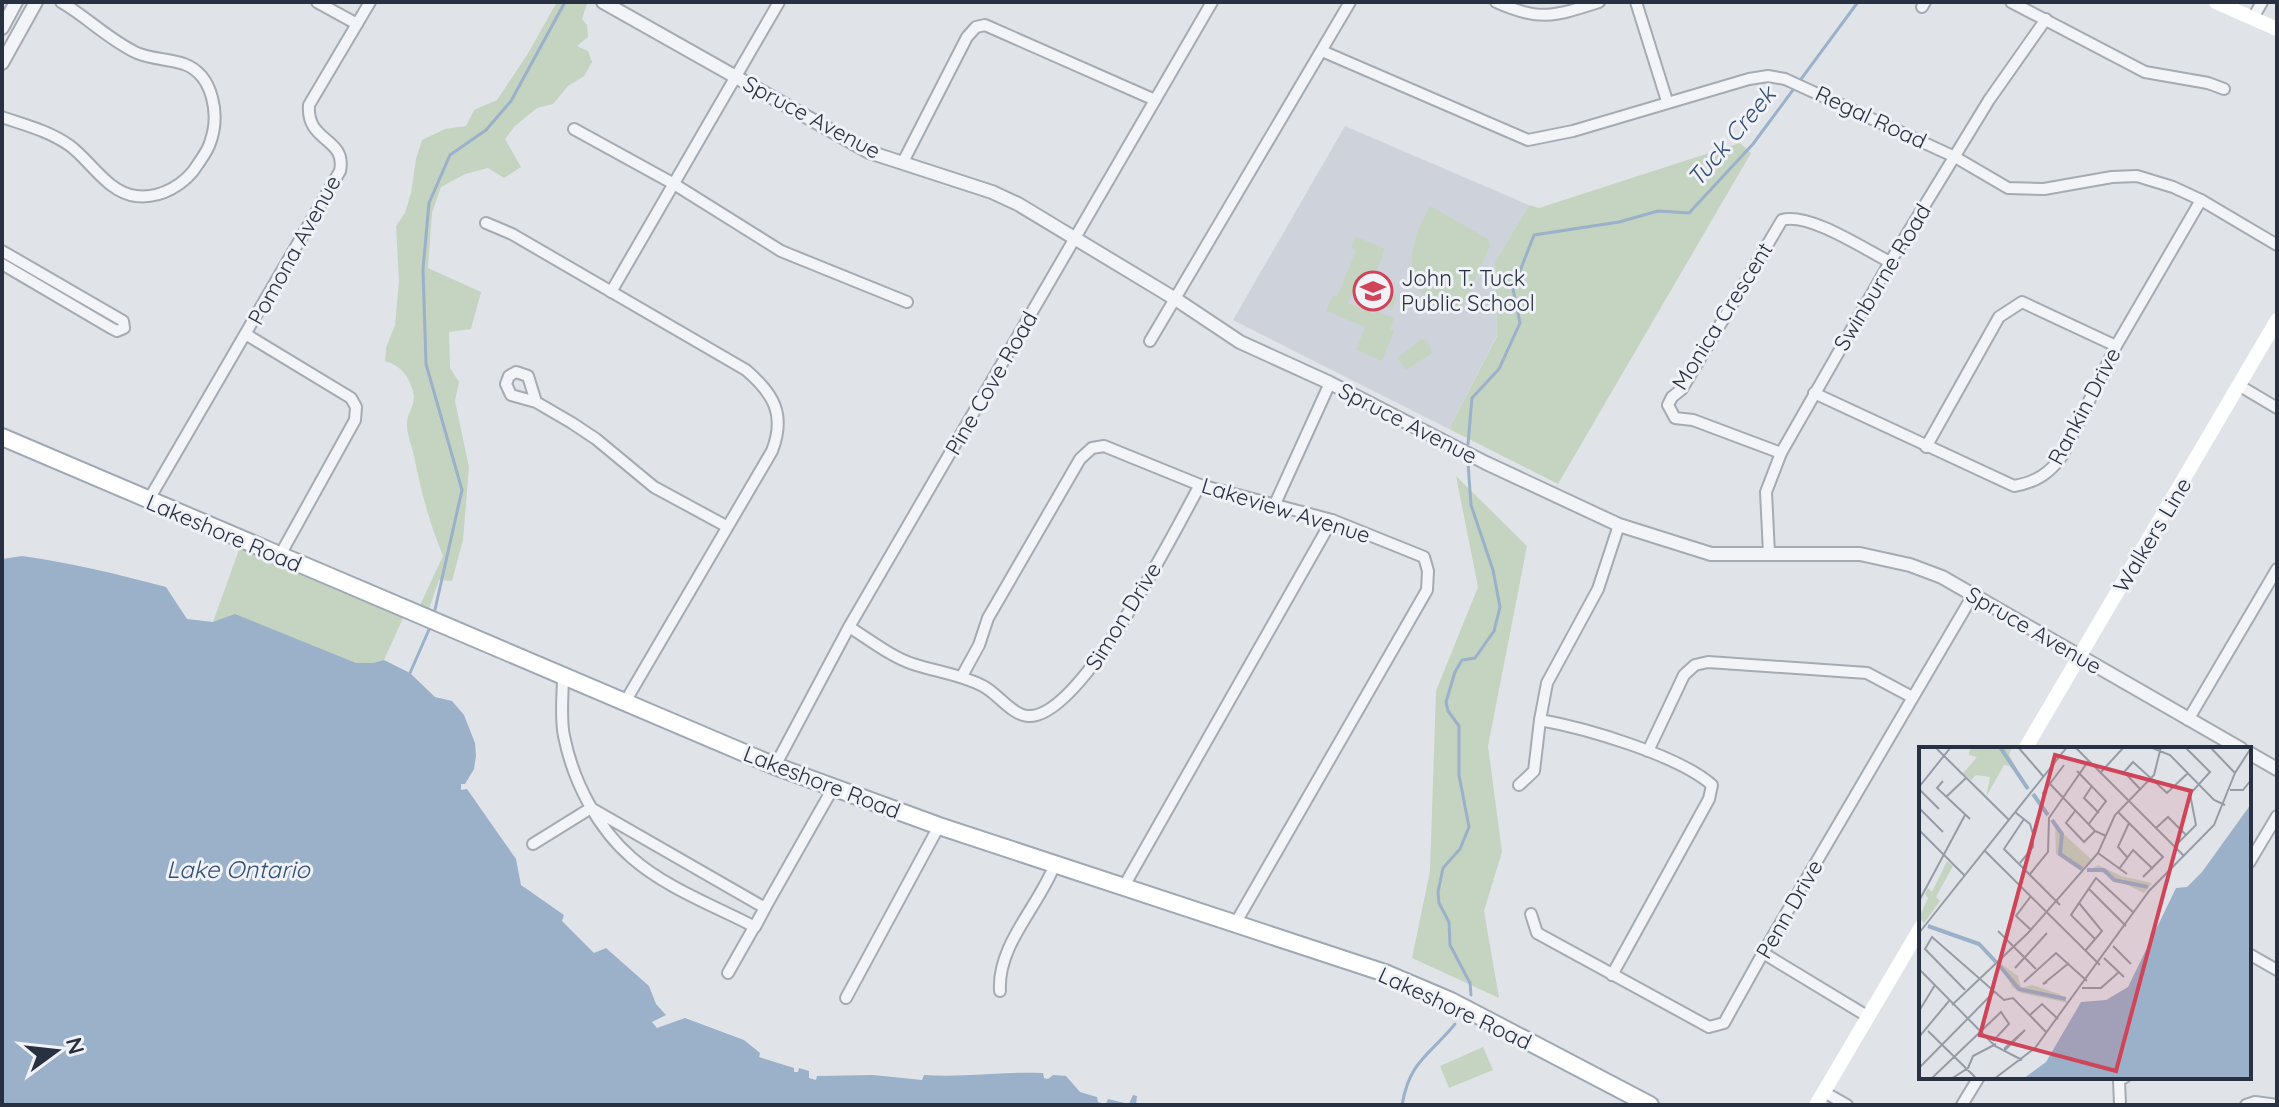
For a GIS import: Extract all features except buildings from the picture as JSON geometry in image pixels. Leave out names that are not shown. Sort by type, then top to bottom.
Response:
[{"type":"main road","points":[[2216,2],[2277,29]]},
{"type":"main road","name":"Walkers Line","points":[[2026,747],[2277,320]]},
{"type":"main road","name":"Lakeshore Road","points":[[2,437],[775,766],[939,826],[1382,972],[1434,993],[1650,1105]]},
{"type":"main road","points":[[1820,1098],[1919,930]]},
{"type":"street","points":[[2,28],[16,2]]},
{"type":"street","points":[[2,63],[36,2]]},
{"type":"street","points":[[2,117],[44,131],[70,146],[115,188],[136,197],[171,190],[186,181],[211,143],[214,110],[211,90],[197,72],[186,65],[140,55],[116,42],[61,2]]},
{"type":"street","points":[[317,2],[357,24]]},
{"type":"street","name":"Pomona Avenue","points":[[148,501],[340,171],[342,159],[336,149],[312,127],[308,117],[309,105],[370,2]]},
{"type":"street","name":"Spruce Avenue","points":[[603,2],[869,152],[992,192],[1075,237],[1240,342],[1619,525],[1711,554],[1860,554],[1910,565],[1942,577],[2237,747]]},
{"type":"street","points":[[611,292],[779,2]]},
{"type":"street","name":"Pine Cove Road","points":[[775,766],[849,627],[1212,2]]},
{"type":"street","points":[[1150,341],[1177,300],[1350,2]]},
{"type":"street","points":[[1496,2],[1531,16],[1560,14],[1599,2]]},
{"type":"street","points":[[1636,2],[1667,101]]},
{"type":"street","points":[[2011,2],[2145,72],[2208,83],[2224,89]]},
{"type":"street","points":[[2253,18],[2262,2]]},
{"type":"street","name":"Swinburne Road","points":[[1769,553],[1766,492],[1781,453],[1890,262],[1989,100],[2046,19]]},
{"type":"street","points":[[903,162],[967,37],[976,27],[985,25],[1155,100]]},
{"type":"street","name":"Regal Road","points":[[1322,51],[1528,140],[1573,131],[1667,101],[1768,76],[1807,87],[1955,157],[2008,188],[2044,189],[2112,177],[2137,176],[2201,200],[2277,245]]},
{"type":"street","points":[[574,129],[674,184],[781,251],[907,302]]},
{"type":"street","name":"Rankin Drive","points":[[1814,393],[2014,486],[2031,483],[2050,472],[2062,456],[2116,346],[2201,200]]},
{"type":"street","name":"Monica Crescent","points":[[1781,453],[1693,420],[1675,418],[1668,405],[1682,389],[1782,220],[1792,217],[1807,221],[1890,262]]},
{"type":"street","points":[[486,223],[512,234],[746,370],[765,386],[776,406],[778,435],[772,451],[625,702]]},
{"type":"street","points":[[2,251],[34,276],[111,328],[117,331],[124,328],[123,321],[34,276],[2,264]]},
{"type":"street","points":[[1926,447],[1999,317],[2010,308],[2022,302],[2116,346]]},
{"type":"street","points":[[247,335],[351,398],[356,407],[355,420],[279,557]]},
{"type":"street","points":[[1274,506],[1330,383]]},
{"type":"street","points":[[2240,386],[2277,408]]},
{"type":"street","points":[[536,402],[596,439],[654,487],[726,526]]},
{"type":"street","name":"Lakeview Avenue","points":[[962,676],[979,645],[988,618],[1080,459],[1092,448],[1104,446],[1200,485],[1332,520],[1424,557],[1428,571],[1427,590],[1235,924]]},
{"type":"street","name":"Simon Drive","points":[[849,627],[911,663],[962,676],[988,688],[1021,714],[1037,715],[1093,668],[1120,627],[1200,485]]},
{"type":"street","points":[[1125,888],[1332,520]]},
{"type":"street","points":[[1519,785],[1534,771],[1547,683],[1598,589],[1619,525]]},
{"type":"street","points":[[2188,720],[2277,569]]},
{"type":"street","name":"Penn Drive","points":[[1531,914],[1537,933],[1709,1027],[1724,1023],[1973,595]]},
{"type":"street","points":[[1648,751],[1684,675],[1695,665],[1708,662],[1867,673],[1912,697]]},
{"type":"street","points":[[563,675],[563,733],[570,759],[597,819],[632,858],[665,880],[755,927]]},
{"type":"street","points":[[1540,720],[1575,726],[1648,751],[1710,783],[1712,790],[1612,975]]},
{"type":"street","points":[[2251,754],[2277,769]]},
{"type":"street","points":[[728,973],[833,788]]},
{"type":"street","points":[[533,844],[591,808]]},
{"type":"street","points":[[591,808],[765,908],[755,927]]},
{"type":"street","points":[[2251,860],[2277,816]]},
{"type":"street","points":[[846,998],[939,826]]},
{"type":"street","points":[[1000,991],[999,976],[1005,956],[1055,864]]},
{"type":"street","points":[[1763,953],[1867,1016]]},
{"type":"street","points":[[2251,955],[2277,970]]},
{"type":"street","points":[[1962,1105],[1978,1079]]},
{"type":"street","points":[[2120,1105],[2121,1079]]},
{"type":"street","points":[[1820,1098],[1847,1105]]},
{"type":"street","points":[[2246,1105],[2255,1102],[2277,1105]]},
{"type":"shaded area","name":"John T. Tuck Public School","points":[[1345,126],[1529,205],[1495,262],[1497,335],[1449,429],[1233,320]]},
{"type":"green space","points":[[557,2],[587,4],[582,19],[587,25],[588,37],[577,46],[588,51],[592,62],[584,76],[568,86],[553,104],[537,108],[505,139],[521,167],[504,178],[488,168],[465,174],[441,187],[432,213],[428,268],[481,292],[471,329],[449,332],[450,368],[459,382],[455,401],[469,467],[463,540],[452,581],[439,580],[429,609],[420,605],[443,556],[426,506],[408,433],[407,421],[414,401],[413,391],[403,372],[385,361],[386,348],[395,325],[399,281],[396,226],[405,213],[422,140],[445,129],[466,126],[474,110],[497,100]]},
{"type":"green space","points":[[1740,143],[1751,153],[1558,484],[1449,429],[1497,336],[1495,262],[1529,205],[1539,208]]},
{"type":"green space","points":[[1430,206],[1488,239],[1490,246],[1460,312],[1430,300],[1414,280],[1412,254]]},
{"type":"green space","points":[[1355,236],[1385,249],[1371,286],[1397,297],[1392,309],[1353,292],[1348,303],[1394,318],[1390,329],[1394,331],[1382,361],[1356,350],[1365,327],[1326,311],[1333,295],[1337,297],[1356,250],[1351,247]]},
{"type":"green space","points":[[1421,339],[1427,340],[1432,353],[1406,370],[1398,358]]},
{"type":"green space","points":[[1456,476],[1527,546],[1488,746],[1502,852],[1484,911],[1499,998],[1412,958],[1430,871],[1436,691],[1478,587]]},
{"type":"green space","points":[[240,547],[404,616],[384,660],[356,663],[213,622]]},
{"type":"green space","points":[[1483,1047],[1493,1070],[1449,1088],[1440,1066]]},
{"type":"water","name":"Lake Ontario","points":[[22,556],[94,569],[166,587],[187,619],[213,622],[235,614],[356,663],[384,660],[410,673],[435,697],[452,701],[464,715],[475,743],[474,769],[465,784],[461,784],[461,790],[467,789],[516,859],[521,885],[564,915],[562,921],[594,953],[606,948],[649,986],[656,1004],[666,1015],[652,1022],[657,1028],[685,1018],[744,1040],[760,1053],[759,1057],[794,1068],[794,1072],[798,1072],[799,1068],[809,1071],[809,1078],[816,1080],[817,1076],[873,1075],[922,1080],[924,1075],[1043,1073],[1044,1078],[1048,1079],[1053,1075],[1066,1076],[1080,1092],[1097,1097],[1098,1102],[1106,1104],[1108,1099],[1129,1104],[1133,1095],[1137,1096],[1136,1105],[2,1105],[2,559]]},
{"type":"waterway","points":[[434,614],[462,490],[426,364],[423,269],[429,203],[450,155],[486,130],[511,101],[565,2]]},
{"type":"waterway","name":"Tuck Creek","points":[[1468,444],[1472,398],[1499,369],[1520,323],[1513,289],[1534,235],[1619,222],[1658,211],[1689,213],[1753,144],[1858,2]]},
{"type":"waterway","name":"Tuck Creek","points":[[1468,463],[1471,505],[1493,570],[1500,607],[1494,631],[1475,658],[1462,660],[1455,672],[1446,702],[1448,711],[1459,726],[1459,775],[1469,827],[1460,849],[1443,868],[1438,892],[1439,903],[1449,922],[1450,945],[1470,983],[1471,995]]},
{"type":"waterway","points":[[410,673],[431,625]]},
{"type":"waterway","name":"Tuck Creek","points":[[1402,1105],[1415,1068],[1455,1024]]},
{"type":"place","name":"John T. Tuck Public School","points":[[1373,291]]}]
